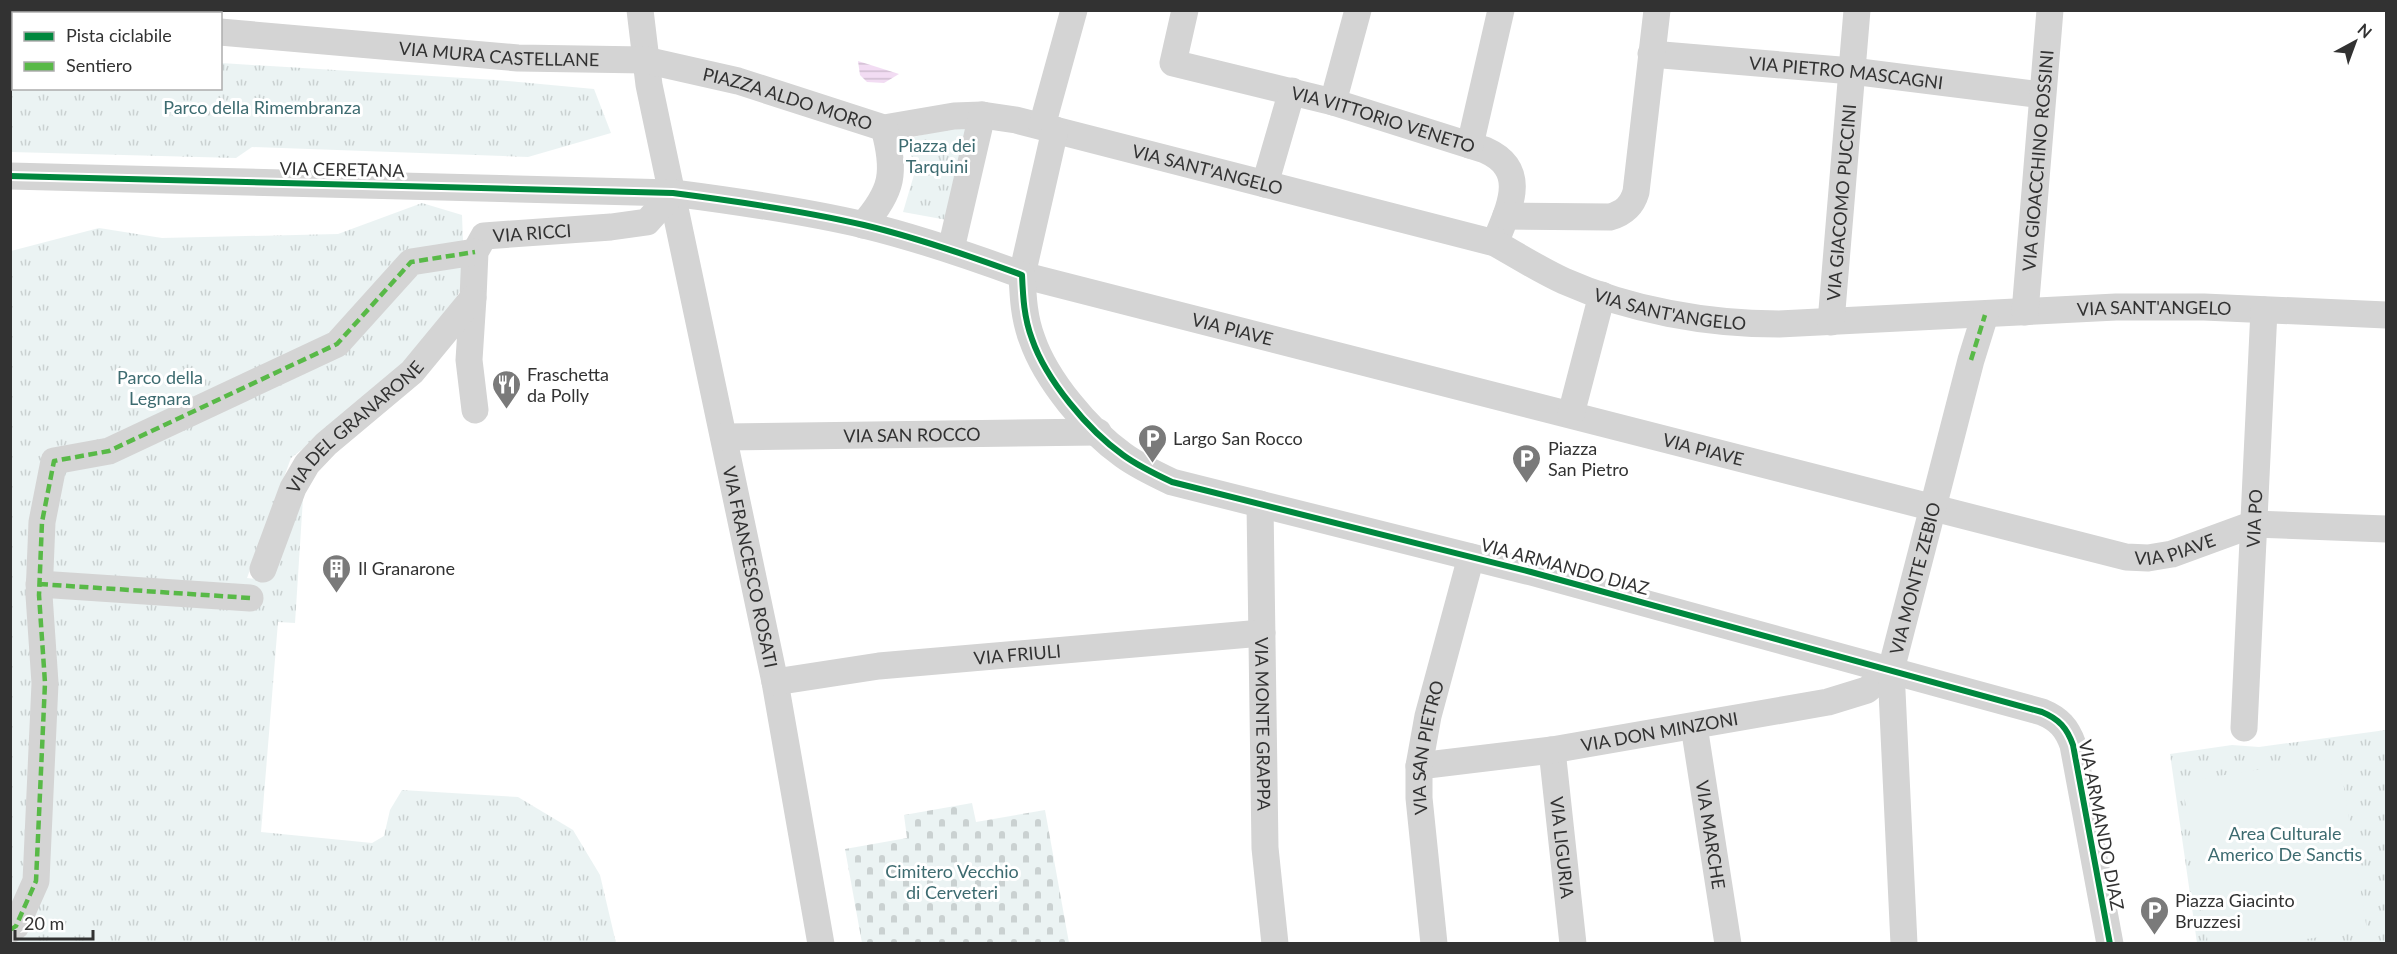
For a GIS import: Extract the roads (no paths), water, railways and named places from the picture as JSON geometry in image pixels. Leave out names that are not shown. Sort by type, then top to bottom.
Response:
[{"type":"street","points":[[640,10],[645,60],[673,193],[863,225],[951,249],[1022,275]]},
{"type":"street","name":"VIA ARMANDO DIAZ","points":[[1074,10],[1048,128],[1022,275],[1026,321],[1039,357],[1073,406],[1111,447],[1132,462],[1172,482],[1472,557],[2042,712],[2063,725],[2073,745],[2110,944]]},
{"type":"street","name":"VIA VITTORIO VENETO","points":[[1185,10],[1173,63],[1333,102],[1470,145],[1502,159],[1512,172],[1513,187],[1496,243]]},
{"type":"street","points":[[1333,102],[1358,10]]},
{"type":"street","points":[[1470,145],[1501,10]]},
{"type":"street","points":[[1506,216],[1610,217],[1628,208],[1636,192],[1657,10]]},
{"type":"street","name":"VIA GIACOMO PUCCINI","points":[[1831,322],[1857,10]]},
{"type":"street","name":"VIA GIOACCHINO ROSSINI","points":[[2025,312],[2050,10]]},
{"type":"street","name":"VIA MURA CASTELLANE","points":[[222,32],[518,58],[645,60]]},
{"type":"street","name":"VIA PIETRO MASCAGNI","points":[[1651,54],[1852,71],[2042,95]]},
{"type":"street","name":"PIAZZA ALDO MORO","points":[[645,60],[738,81],[884,128],[954,116],[982,116]]},
{"type":"street","points":[[1265,184],[1292,92]]},
{"type":"street","points":[[951,249],[982,116]]},
{"type":"street","name":"VIA SANT'ANGELO","points":[[982,116],[1016,120],[1496,243],[1546,272],[1602,295],[1660,311],[1720,321],[1760,324],[1831,322],[2132,306],[2386,315]]},
{"type":"street","points":[[863,225],[881,203],[891,178],[890,155],[884,128]]},
{"type":"street","name":"VIA CERETANA","points":[[10,176],[673,193]]},
{"type":"street","name":"VIA RICCI","points":[[475,410],[469,360],[475,252],[484,236],[611,227],[647,222],[673,193]]},
{"type":"street","name":"VIA FRANCESCO ROSATI","points":[[673,193],[775,682],[820,944]]},
{"type":"street","points":[[10,930],[16,926],[36,881],[45,682],[39,584],[42,522],[54,462],[109,451],[337,344],[411,262],[475,252]]},
{"type":"street","name":"VIA PIAVE","points":[[1022,275],[2112,554],[2138,558],[2172,554],[2254,524],[2386,529]]},
{"type":"street","points":[[1571,414],[1602,295]]},
{"type":"street","name":"VIA DEL GRANARONE","points":[[263,569],[293,488],[307,464],[326,444],[412,372],[473,298]]},
{"type":"street","name":"VIA PO","points":[[2244,728],[2264,310]]},
{"type":"street","name":"VIA MONTE ZEBIO","points":[[1904,944],[1891,670],[1971,360],[1985,315]]},
{"type":"street","name":"VIA SAN ROCCO","points":[[724,437],[1098,432]]},
{"type":"street","name":"VIA MONTE GRAPPA","points":[[1260,504],[1265,848],[1275,944]]},
{"type":"street","name":"VIA SAN PIETRO","points":[[1434,944],[1420,814],[1419,766],[1428,716],[1472,557]]},
{"type":"street","points":[[39,584],[250,598]]},
{"type":"street","name":"VIA FRIULI","points":[[775,682],[879,666],[1262,633]]},
{"type":"street","name":"VIA DON MINZONI","points":[[1419,766],[1552,750],[1850,697],[1876,684],[1891,670]]},
{"type":"street","name":"VIA MARCHE","points":[[1695,726],[1728,944]]},
{"type":"street","name":"VIA LIGURIA","points":[[1552,750],[1573,944]]},
{"type":"place","name":"Fraschetta da Polly","points":[[506,410]]},
{"type":"place","name":"Largo San Rocco","points":[[1152,464]]},
{"type":"place","name":"Piazza San Pietro","points":[[1527,484]]},
{"type":"place","name":"Il Granarone","points":[[337,594]]},
{"type":"place","name":"Piazza Giacinto Bruzzesi","points":[[2154,936]]},
{"type":"park label","name":"Parco della Rimembranza","points":[[262,107]]},
{"type":"park label","name":"Piazza dei Tarquini","points":[[937,155]]},
{"type":"park label","name":"Parco della Legnara","points":[[160,388]]},
{"type":"park label","name":"Area Culturale Americo De Sanctis","points":[[2285,843]]},
{"type":"park label","name":"Cimitero Vecchio di Cerveteri","points":[[952,881]]}]
